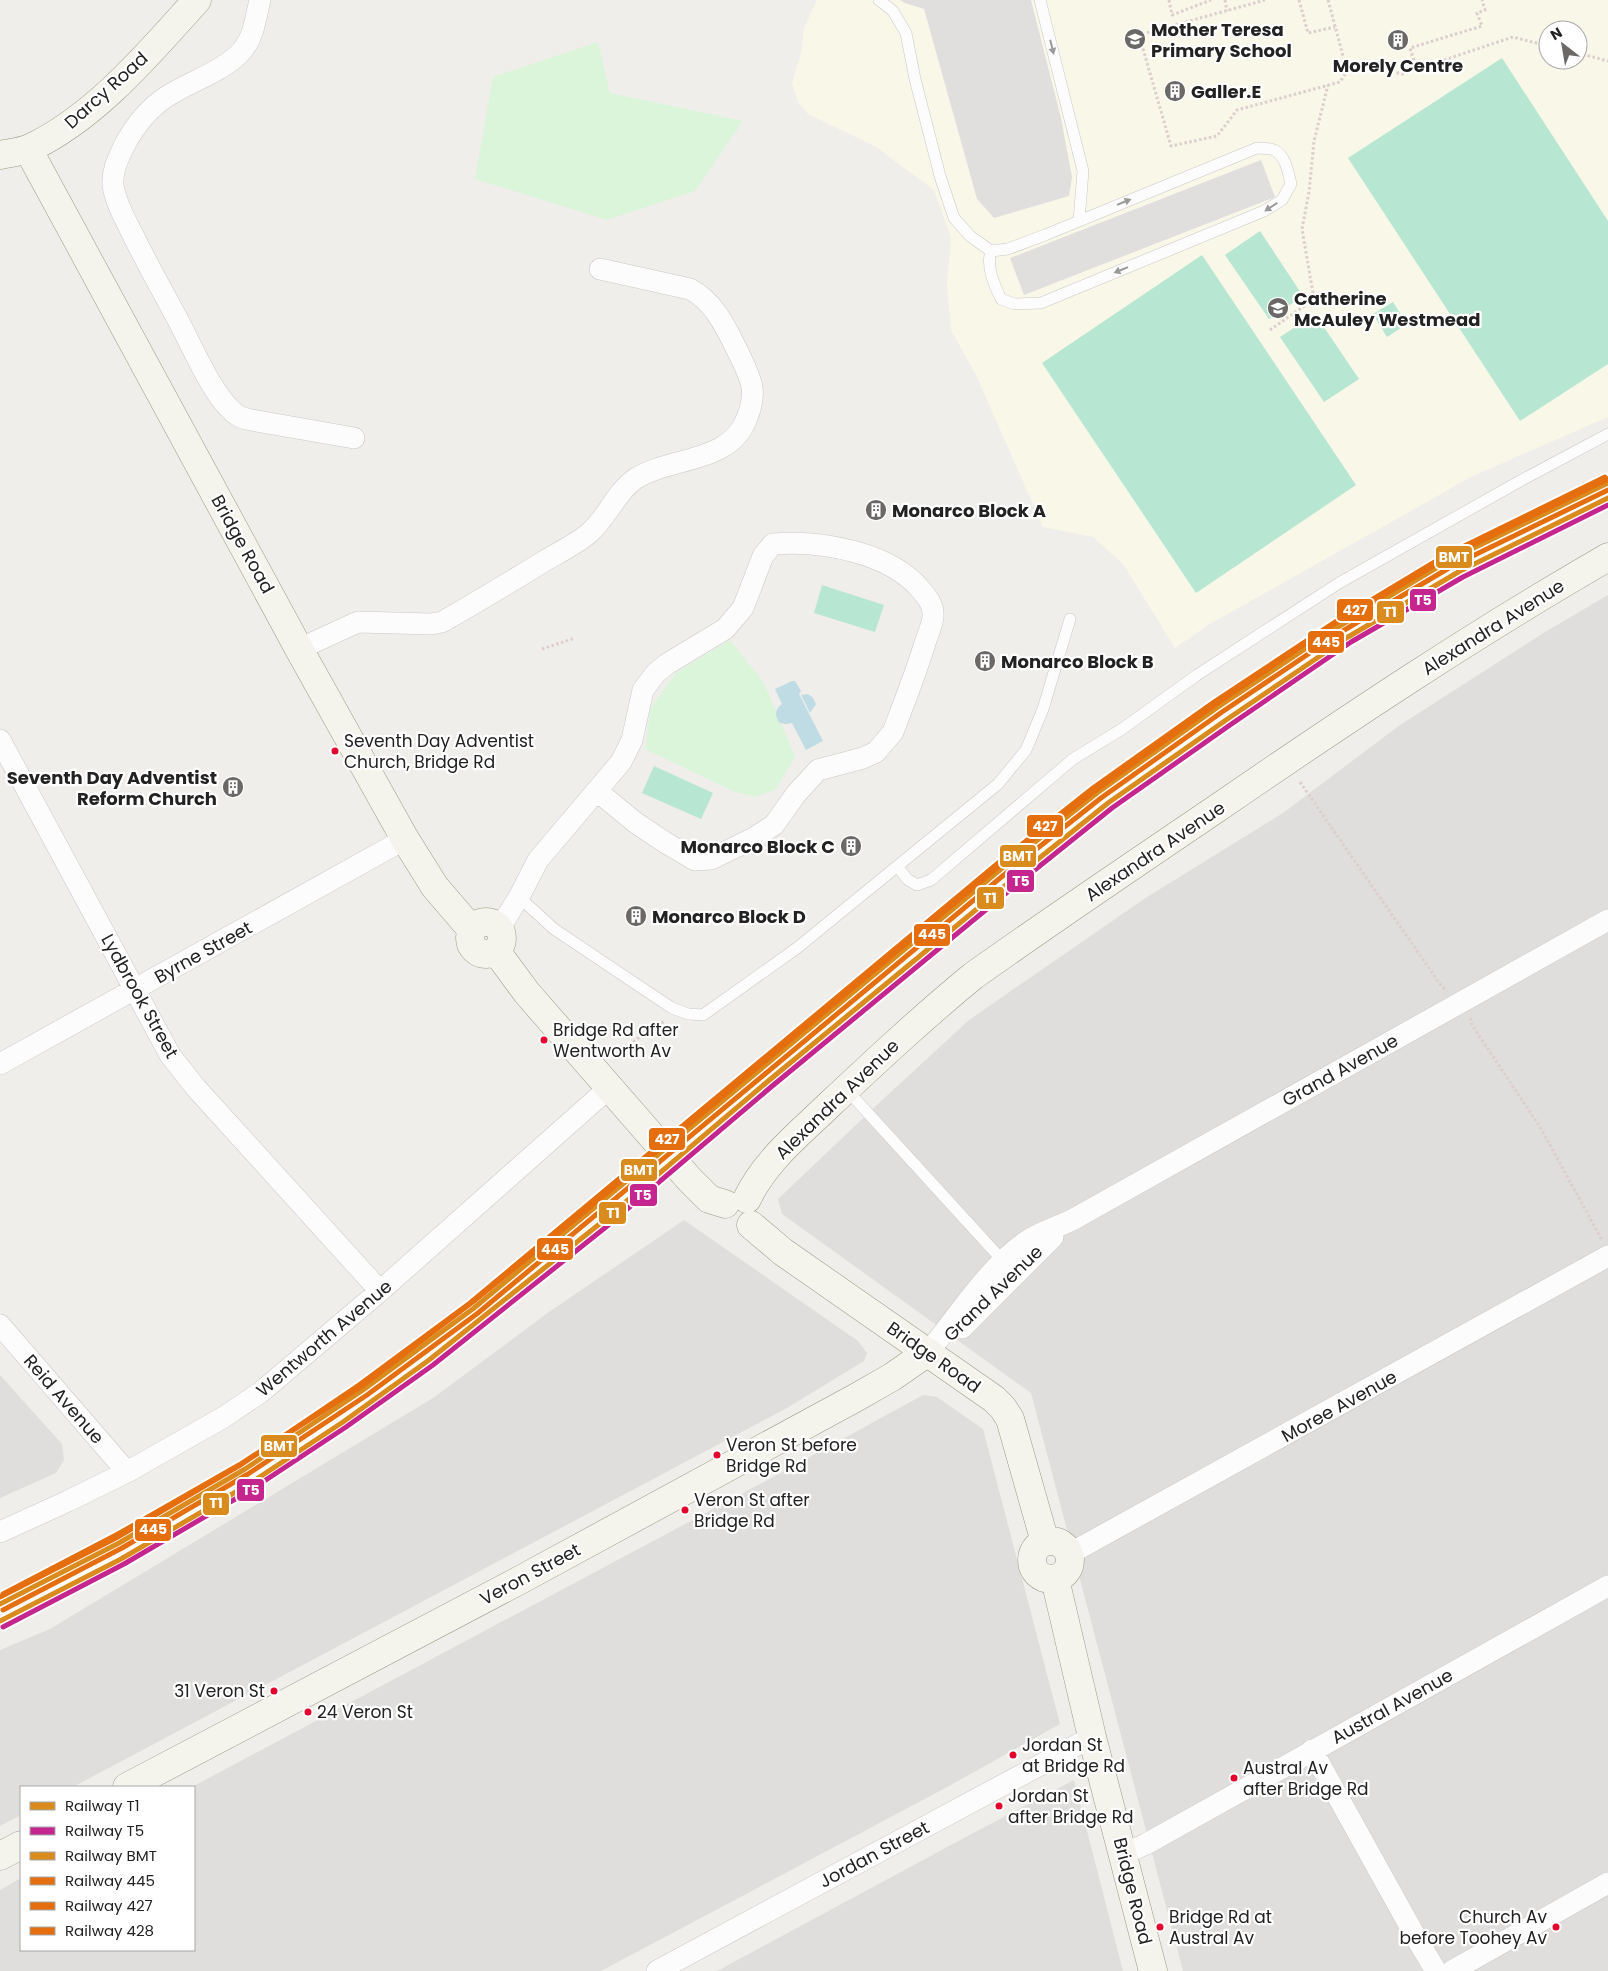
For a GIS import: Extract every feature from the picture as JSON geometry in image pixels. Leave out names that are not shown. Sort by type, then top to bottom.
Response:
[{"type":"street","name":"Darcy Road","points":[[0,155],[28,149],[64,129],[84,114],[131,70],[197,0]]},
{"type":"street","points":[[260,0],[255,27],[249,41],[238,55],[213,72],[166,97],[141,120],[130,134],[115,164],[113,186],[119,208],[142,253],[208,376],[230,410],[239,417],[251,420],[354,438]]},
{"type":"street","name":"Bridge Road","points":[[28,149],[299,649],[405,839],[435,887],[472,930],[470,941],[475,950],[485,954],[497,940],[526,993],[690,1180],[709,1199],[741,1209],[783,1252],[928,1352],[994,1399],[1003,1408],[1012,1426],[1045,1542]]},
{"type":"street","points":[[299,649],[358,622],[431,624],[442,622],[589,533],[622,491],[635,480],[658,467],[720,450],[733,440],[744,427],[753,405],[752,380],[713,308],[700,294],[690,289],[600,269]]},
{"type":"street","points":[[497,940],[538,860],[621,762],[632,740],[644,690],[656,673],[672,661],[725,629],[743,608],[762,556],[773,544],[791,542],[830,546],[883,562],[913,581],[929,599],[933,616],[923,652],[893,732],[886,743],[876,752],[863,758],[818,770],[796,794],[774,826],[711,859],[695,860],[636,823],[597,791]]},
{"type":"street","name":"Alexandra Avenue","points":[[741,1209],[754,1184],[778,1154],[936,1006],[973,976],[1287,760],[1523,606],[1608,557]]},
{"type":"street","name":"Lydbrook Street","points":[[0,740],[170,1055],[191,1081],[380,1291]]},
{"type":"street","name":"Byrne Street","points":[[0,1064],[405,839]]},
{"type":"street","name":"Grand Avenue","points":[[928,1352],[946,1331],[953,1319],[1003,1261],[1027,1241],[1072,1220],[1608,920]]},
{"type":"street","name":"Wentworth Avenue","points":[[0,1532],[68,1502],[127,1472],[224,1417],[261,1392],[380,1291],[610,1088]]},
{"type":"street","name":"Grand Avenue","points":[[928,1352],[959,1331],[1041,1247],[1072,1220]]},
{"type":"street","name":"Moree Avenue","points":[[1069,1554],[1606,1251]]},
{"type":"street","name":"Reid Avenue","points":[[0,1325],[127,1472]]},
{"type":"street","name":"Veron Street","points":[[129,1786],[581,1547],[857,1397],[892,1377],[928,1352]]},
{"type":"street","points":[[1045,1542],[1059,1543],[1069,1554],[1070,1562],[1067,1570],[1062,1576],[1055,1579],[1048,1579],[1037,1574],[1031,1562],[1034,1550],[1045,1542]]},
{"type":"street","name":"Bridge Road","points":[[1055,1579],[1092,1736],[1153,1971]]},
{"type":"street","name":"Austral Avenue","points":[[1124,1854],[1146,1844],[1608,1586]]},
{"type":"street","name":"Jordan Street","points":[[657,1971],[1092,1736]]},
{"type":"street","points":[[1312,1750],[1436,1971]]},
{"type":"street","points":[[0,1856],[20,1846]]},
{"type":"street","points":[[1452,1971],[1608,1883]]},
{"type":"lane","points":[[879,0],[893,11],[906,34],[914,80],[940,176],[954,218],[970,236],[991,251],[1008,249],[1257,148],[1273,150],[1287,167],[1291,184],[1282,200],[1264,211],[1041,303],[1014,304],[1001,299],[995,287],[988,261],[991,251]]},
{"type":"lane","points":[[1040,0],[1083,171],[1079,220]]},
{"type":"lane","points":[[898,867],[907,879],[917,885],[931,880],[1073,759],[1122,730],[1198,675],[1339,583],[1520,481],[1608,434]]},
{"type":"lane","points":[[519,898],[554,929],[648,992],[681,1012],[703,1015],[797,948],[998,784],[1026,750],[1043,710],[1070,619]]},
{"type":"lane","points":[[846,1089],[1003,1261]]},
{"type":"path","points":[[1169,0],[1172,15],[1211,0]]},
{"type":"path","points":[[1224,0],[1227,10]]},
{"type":"path","points":[[1264,0],[1139,35],[1171,146],[1217,136],[1237,110],[1340,82],[1347,71],[1363,65],[1402,74],[1513,37],[1538,43]]},
{"type":"path","points":[[1299,0],[1308,34],[1335,27]]},
{"type":"path","points":[[1328,0],[1347,71]]},
{"type":"path","points":[[1417,70],[1410,48],[1482,26],[1477,13],[1485,10],[1482,0]]},
{"type":"path","points":[[1588,56],[1608,61]]},
{"type":"path","points":[[1270,330],[1314,299],[1302,229],[1309,192],[1314,141],[1328,85]]},
{"type":"path","points":[[542,649],[575,638]]},
{"type":"path","points":[[1300,782],[1442,987],[1465,1001],[1472,1025],[1540,1127],[1606,1251]]},
{"type":"path","points":[[618,1055],[656,1022],[666,1022],[681,1012]]},
{"type":"shaded area","name":"Catherine McAuley Westmead","points":[[817,0],[1608,0],[1608,417],[1473,476],[1208,625],[1175,648],[1123,564],[1093,537],[1043,527],[976,375],[951,330],[947,286],[951,237],[934,190],[876,147],[808,114],[798,102],[792,83],[801,53],[804,28]]},
{"type":"shaded area","points":[[900,0],[1031,0],[1061,118],[1072,177],[1069,196],[994,218],[977,199],[924,9]]},
{"type":"shaded area","points":[[1261,160],[1275,197],[1024,295],[1010,258]]},
{"type":"shaded area","points":[[1608,595],[1608,1971],[1183,1971],[1031,1393],[782,1214],[778,1199],[969,1020],[1144,899],[1283,813],[1400,725],[1545,632]]},
{"type":"shaded area","points":[[684,1220],[858,1341],[867,1353],[864,1361],[787,1408],[75,1786],[20,1786],[20,1816],[0,1826],[0,1650],[50,1629],[433,1398],[549,1312]]},
{"type":"shaded area","points":[[0,1375],[62,1444],[64,1460],[56,1473],[0,1498]]},
{"type":"shaded area","points":[[923,1395],[937,1397],[983,1429],[1060,1724],[951,1785],[601,1971],[0,1971],[0,1890],[20,1879],[20,1951],[195,1951],[194,1786]]},
{"type":"shaded area","points":[[1074,1780],[1123,1971],[717,1971],[977,1831]]},
{"type":"green space","points":[[598,42],[610,93],[743,121],[695,191],[607,220],[475,179],[493,77]]},
{"type":"green space","points":[[1502,58],[1608,221],[1608,364],[1520,421],[1348,158]]},
{"type":"green space","points":[[1260,231],[1303,296],[1269,319],[1225,255]]},
{"type":"green space","points":[[1202,255],[1356,485],[1196,593],[1042,363]]},
{"type":"green space","points":[[1393,302],[1407,324],[1387,337],[1373,314]]},
{"type":"green space","points":[[1315,314],[1359,379],[1324,402],[1280,337]]},
{"type":"green space","points":[[822,585],[884,605],[875,632],[814,613]]},
{"type":"green space","points":[[730,640],[764,683],[795,757],[775,790],[755,797],[735,792],[645,749],[651,707],[676,673]]},
{"type":"green space","points":[[654,766],[713,793],[701,819],[642,793]]},
{"type":"water","points":[[795,681],[801,691],[799,694],[823,741],[806,750],[792,723],[780,723],[776,715],[778,708],[782,704],[775,689]]},
{"type":"water","points":[[808,694],[816,704],[810,713],[801,695]]},
{"type":"rail line","name":"427","points":[[0,1597],[116,1538],[242,1464],[359,1385],[470,1303],[997,864],[1093,788],[1214,702],[1335,622],[1448,554],[1605,477]]},
{"type":"rail line","name":"428","points":[[3,1594],[118,1534],[239,1465],[362,1386],[474,1301],[585,1211],[999,866],[1096,790],[1216,704],[1336,623],[1450,556],[1608,479]]},
{"type":"rail line","name":"BMT","points":[[0,1604],[119,1543],[245,1469],[363,1390],[474,1308],[1001,869],[1097,793],[1218,707],[1338,627],[1451,559],[1608,483]]},
{"type":"rail line","name":"445","points":[[3,1610],[122,1548],[248,1474],[367,1395],[478,1313],[1005,874],[1101,798],[1222,712],[1341,632],[1454,565],[1608,490]]},
{"type":"rail line","name":"T1","points":[[0,1621],[121,1559],[246,1486],[343,1422],[429,1360],[602,1222],[767,1082],[1012,880],[1108,803],[1226,720],[1348,637],[1460,571],[1608,498]]},
{"type":"rail line","name":"T5","points":[[3,1627],[124,1564],[249,1491],[346,1427],[433,1365],[606,1227],[771,1087],[1016,885],[1112,808],[1230,725],[1351,642],[1463,577],[1608,505]]},
{"type":"place","name":"Mother Teresa Primary School","points":[[1135,39]]},
{"type":"place","name":"Morely Centre","points":[[1398,40]]},
{"type":"place","name":"Galler.E","points":[[1175,91]]},
{"type":"place","name":"Catherine McAuley Westmead","points":[[1278,308]]},
{"type":"place","name":"Monarco Block A","points":[[876,510]]},
{"type":"place","name":"Monarco Block B","points":[[985,661]]},
{"type":"place","name":"Seventh Day Adventist Church, Bridge Rd","points":[[335,751]]},
{"type":"place","name":"Seventh Day Adventist Reform Church","points":[[233,787]]},
{"type":"place","name":"Monarco Block C","points":[[851,846]]},
{"type":"place","name":"Monarco Block D","points":[[636,916]]},
{"type":"place","name":"Bridge Rd after Wentworth Av","points":[[544,1040]]},
{"type":"place","name":"Veron St before Bridge Rd","points":[[717,1455]]},
{"type":"place","name":"Veron St after Bridge Rd","points":[[685,1510]]},
{"type":"place","name":"31 Veron St","points":[[274,1691]]},
{"type":"place","name":"24 Veron St","points":[[308,1712]]},
{"type":"place","name":"Jordan St at Bridge Rd","points":[[1013,1755]]},
{"type":"place","name":"Austral Av after Bridge Rd","points":[[1234,1778]]},
{"type":"place","name":"Jordan St after Bridge Rd","points":[[999,1806]]},
{"type":"place","name":"Bridge Rd at Austral Av","points":[[1160,1927]]},
{"type":"place","name":"Church Av before Toohey Av","points":[[1556,1927]]}]
